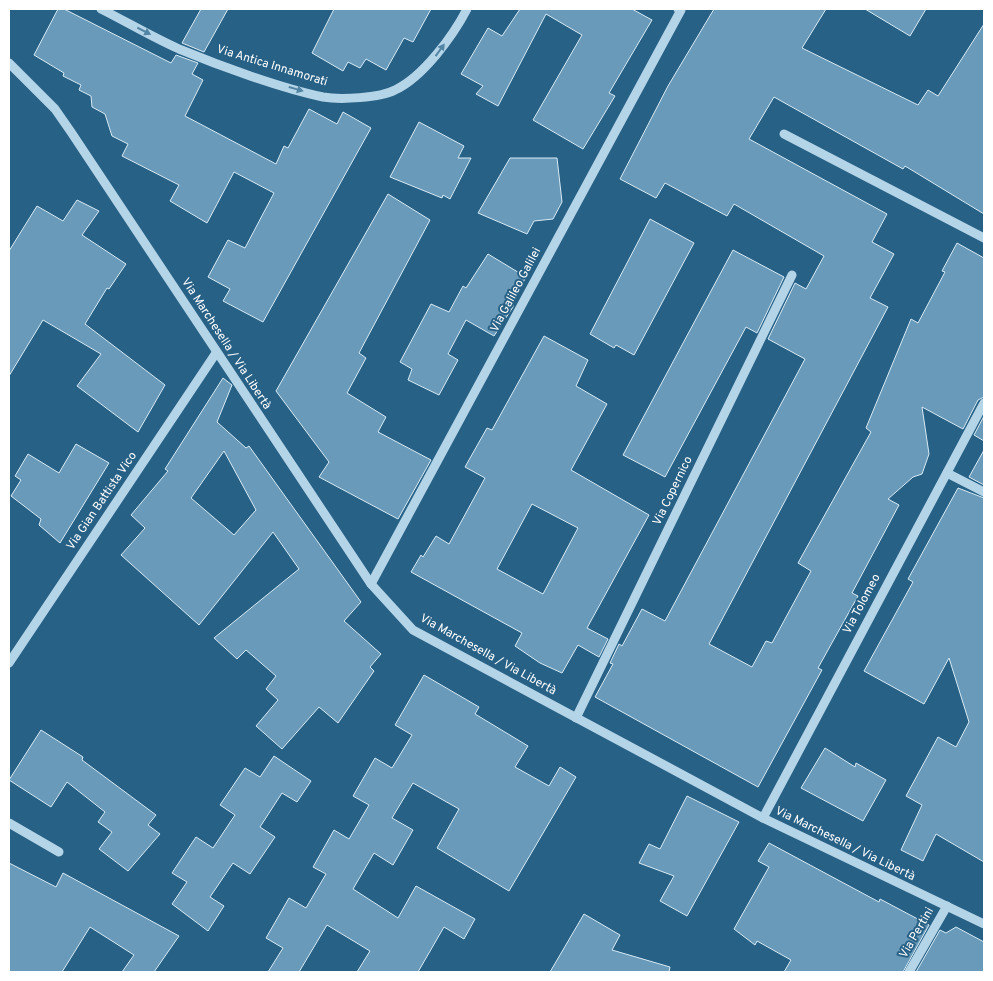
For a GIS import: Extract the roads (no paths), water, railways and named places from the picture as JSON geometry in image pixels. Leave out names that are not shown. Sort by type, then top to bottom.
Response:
[{"type":"street","name":"Via Antica Innamorati","points":[[101,9],[179,49],[260,78],[325,97],[365,97],[395,90],[431,63],[460,23],[467,9]]},
{"type":"street","name":"Via Galileo Galilei","points":[[372,584],[681,10],[678,9]]},
{"type":"street","name":"Via Marchesella / Via Libertà","points":[[9,63],[55,109],[372,584],[413,630],[762,818],[984,924]]},
{"type":"street","points":[[784,134],[984,238]]},
{"type":"street","name":"Via Copernico","points":[[576,718],[792,275]]},
{"type":"street","name":"Via Gian Battista Vico","points":[[9,663],[216,352]]},
{"type":"street","name":"Via Tolomeo","points":[[762,818],[984,403]]},
{"type":"street","points":[[947,473],[984,492]]},
{"type":"street","points":[[9,823],[59,852]]},
{"type":"street","name":"Via Pertini","points":[[909,972],[946,906]]}]
